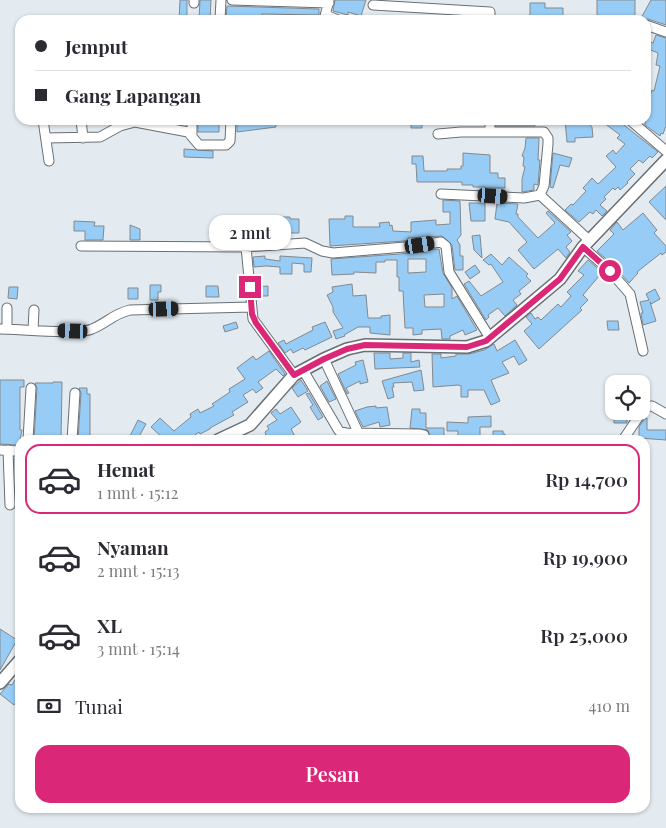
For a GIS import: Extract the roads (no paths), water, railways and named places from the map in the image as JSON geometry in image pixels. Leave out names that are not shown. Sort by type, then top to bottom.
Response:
[{"type":"main road","points":[[229,435],[250,425],[299,372],[347,349],[365,345],[467,347],[477,345],[490,338],[560,279],[586,243],[666,160]]},
{"type":"main road","points":[[0,683],[15,666]]},
{"type":"street","points":[[220,0],[220,15]]},
{"type":"street","points":[[232,0],[329,2],[326,15]]},
{"type":"street","points":[[372,5],[490,12],[490,15]]},
{"type":"street","points":[[651,27],[666,32]]},
{"type":"street","points":[[44,125],[49,162]]},
{"type":"street","points":[[82,125],[83,138]]},
{"type":"street","points":[[46,138],[100,137],[117,125]]},
{"type":"street","points":[[166,125],[192,134]]},
{"type":"street","points":[[192,125],[192,134],[199,145],[226,145],[230,141],[231,125]]},
{"type":"street","points":[[490,125],[490,132]]},
{"type":"street","points":[[636,125],[666,151]]},
{"type":"street","points":[[438,134],[541,131],[546,134],[548,144],[544,186],[540,195]]},
{"type":"street","points":[[441,194],[524,198],[540,195]]},
{"type":"street","points":[[540,195],[586,243],[630,294],[644,351]]},
{"type":"street","points":[[81,246],[246,247],[305,243],[322,251],[333,253],[440,242],[446,246],[449,272],[490,338]]},
{"type":"street","points":[[246,247],[252,307],[256,323],[299,372],[339,431],[359,434],[422,435]]},
{"type":"street","points":[[7,308],[4,329],[91,330],[118,313],[130,310],[252,307]]},
{"type":"street","points":[[33,330],[34,310]]},
{"type":"street","points":[[324,359],[359,434]]},
{"type":"street","points":[[28,435],[31,388]]},
{"type":"street","points":[[72,435],[74,393]]},
{"type":"street","points":[[626,435],[645,408],[652,406],[666,414]]},
{"type":"street","points":[[4,450],[10,505]]}]
